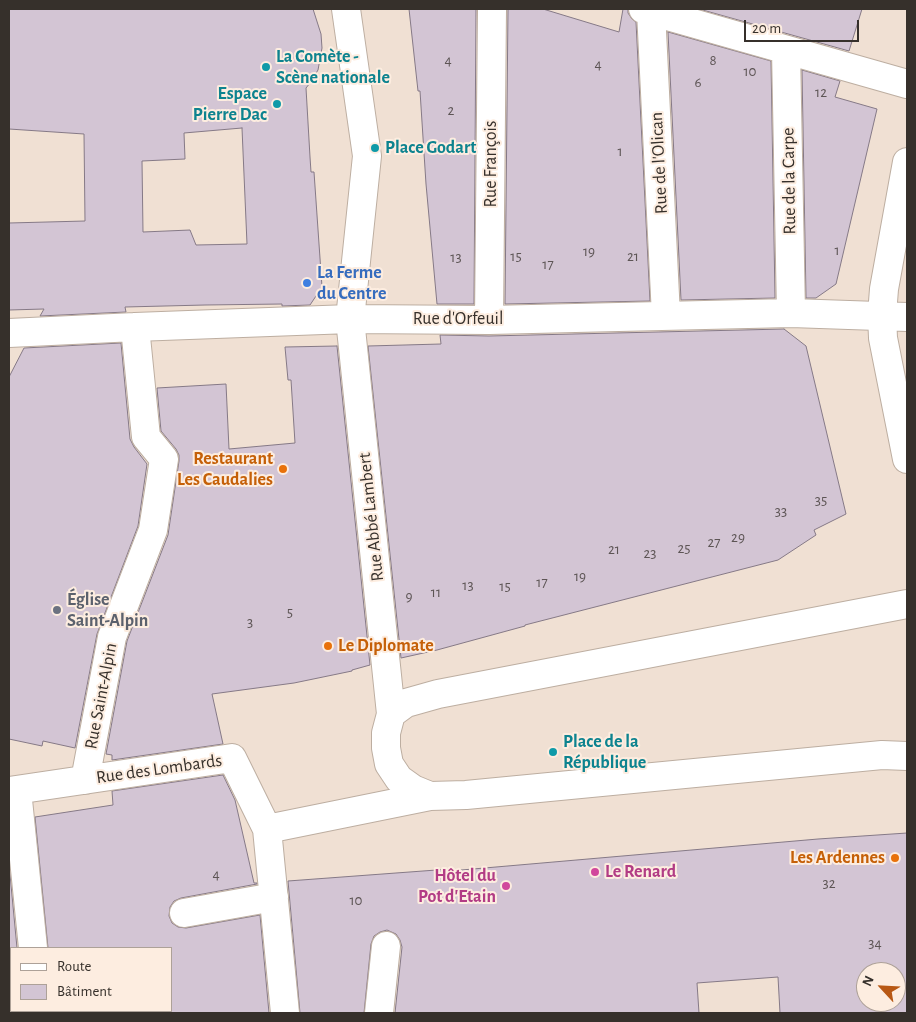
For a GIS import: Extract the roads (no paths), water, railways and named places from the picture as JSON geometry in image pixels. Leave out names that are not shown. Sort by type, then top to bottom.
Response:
[{"type":"street","name":"Rue Abbé Lambert","points":[[346,9],[367,156],[350,320],[392,714]]},
{"type":"street","name":"Rue François","points":[[489,320],[492,9]]},
{"type":"street","points":[[647,10],[907,84]]},
{"type":"street","name":"Rue de l'Olican","points":[[647,10],[666,316]]},
{"type":"street","name":"Rue de la Carpe","points":[[786,50],[791,313]]},
{"type":"street","points":[[907,162],[884,289],[895,316],[883,338],[907,459]]},
{"type":"street","name":"Rue d'Orfeuil","points":[[10,335],[135,327],[350,320],[489,320],[791,313],[895,316]]},
{"type":"street","name":"Rue Saint-Alpin","points":[[85,780],[112,637],[153,530],[164,459],[146,437],[135,327]]},
{"type":"street","points":[[430,796],[413,789],[399,779],[390,764],[386,748],[386,733],[392,714],[406,703],[438,694],[907,604]]},
{"type":"street","points":[[285,1013],[267,828],[430,796],[476,794],[872,756],[907,756]]},
{"type":"street","name":"Rue des Lombards","points":[[13,791],[232,758],[267,828]]},
{"type":"street","points":[[13,791],[33,947]]},
{"type":"street","points":[[184,913],[273,891]]},
{"type":"street","points":[[379,1013],[386,946]]},
{"type":"place","name":"La Comète - Scène nationale","points":[[266,67]]},
{"type":"place","name":"Espace Pierre Dac","points":[[277,104]]},
{"type":"place","name":"Place Godart","points":[[375,148]]},
{"type":"place","name":"La Ferme du Centre","points":[[307,283]]},
{"type":"place","name":"Restaurant Les Caudalies","points":[[283,469]]},
{"type":"place","name":"Église Saint-Alpin","points":[[57,610]]},
{"type":"place","name":"Le Diplomate","points":[[328,646]]},
{"type":"place","name":"Place de la République","points":[[553,752]]},
{"type":"place","name":"Les Ardennes","points":[[895,858]]},
{"type":"place","name":"Le Renard","points":[[595,872]]},
{"type":"place","name":"Hôtel du Pot d'Etain","points":[[506,886]]}]
